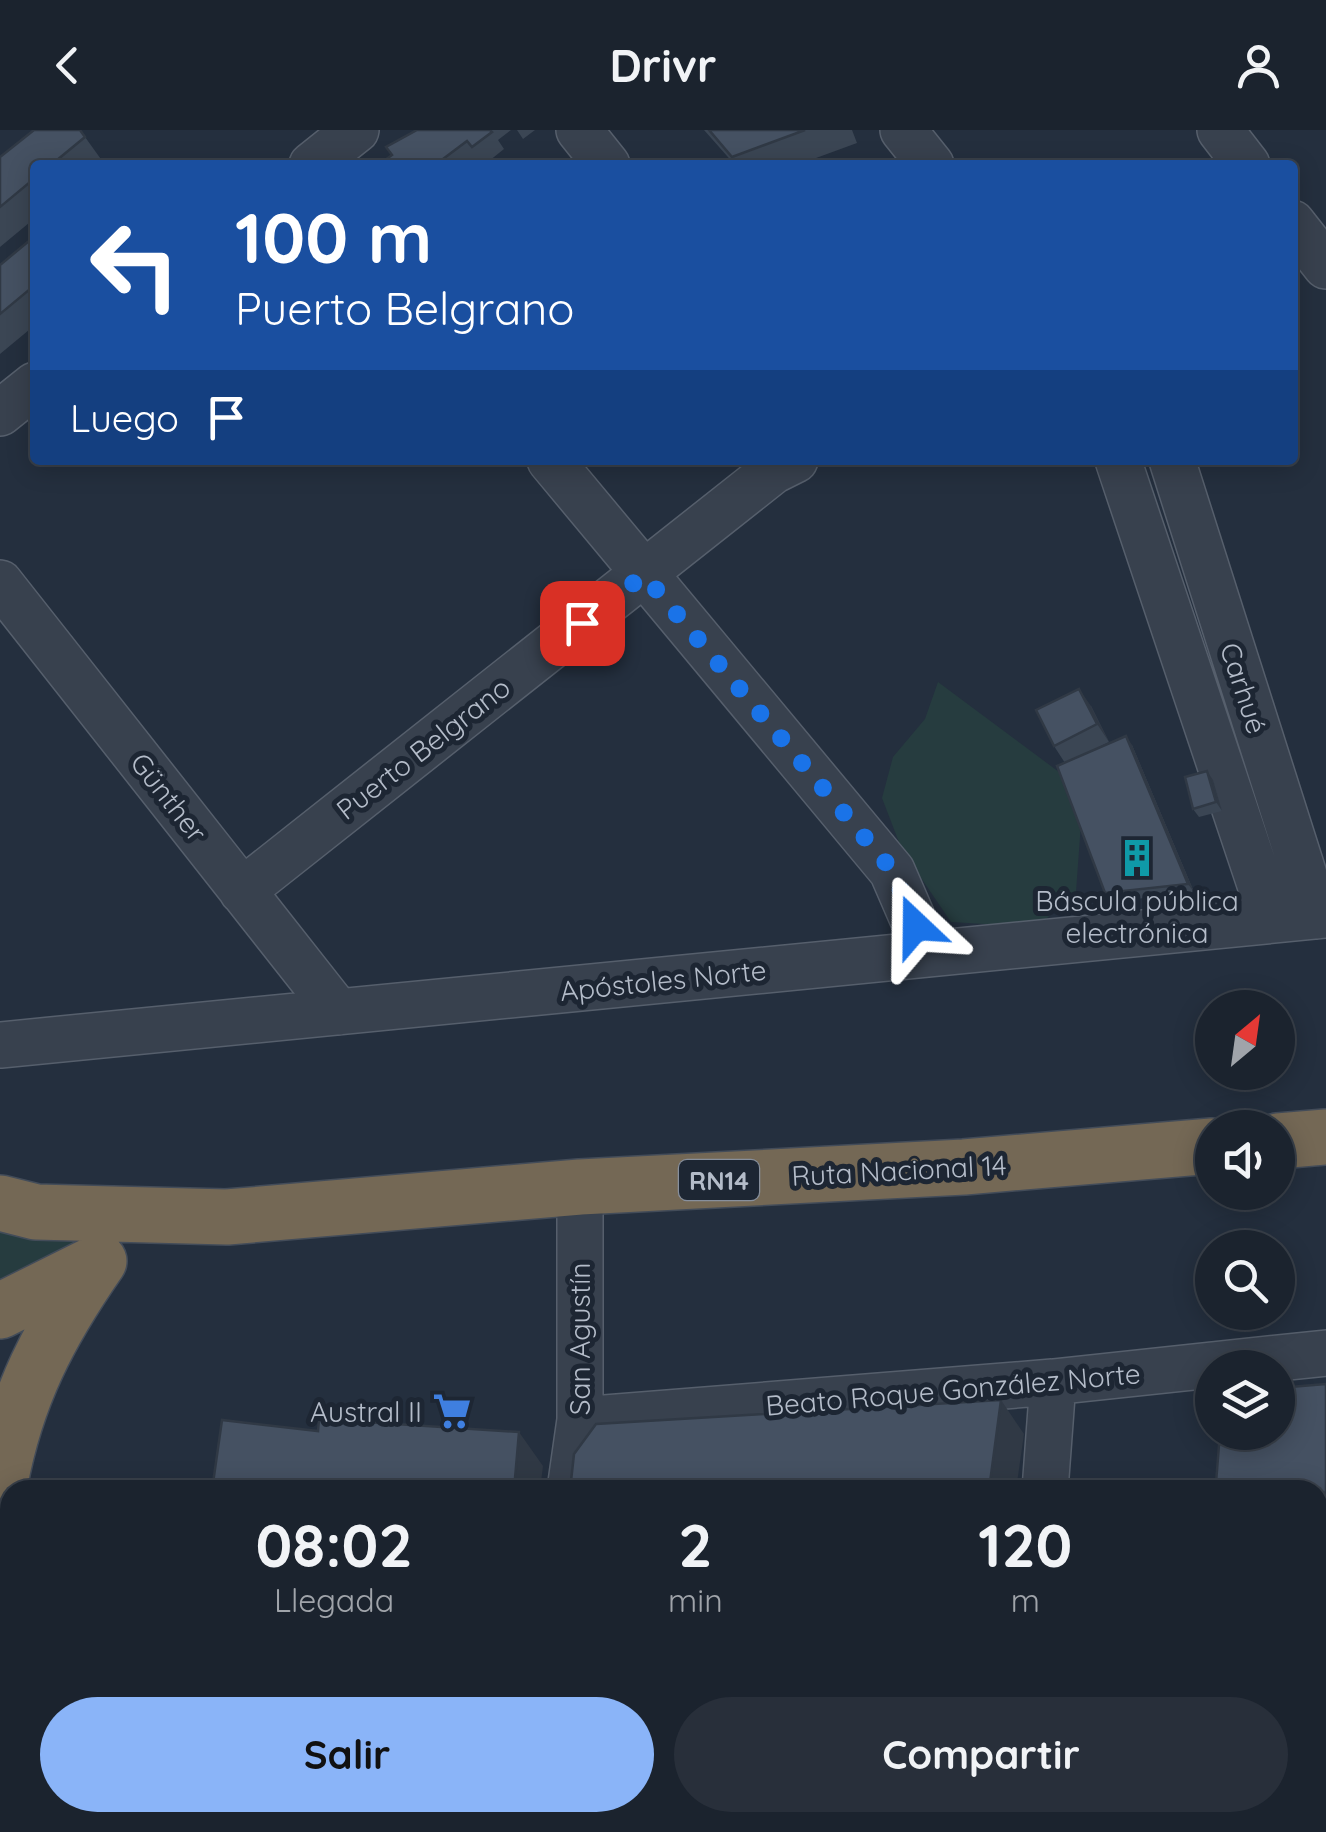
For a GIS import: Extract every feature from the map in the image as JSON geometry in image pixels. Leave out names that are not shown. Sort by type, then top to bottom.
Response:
[{"type":"highway","points":[[1295,1140],[1326,1138]]},
{"type":"highway","name":"Ruta Nacional 14","points":[[0,1203],[36,1212],[226,1217],[580,1187],[964,1167],[1195,1147]]},
{"type":"highway","name":"Ruta Nacional 14","points":[[0,1311],[99,1261],[226,1217]]},
{"type":"highway","points":[[1,1480],[10,1426],[52,1329],[99,1261]]},
{"type":"street","points":[[318,160],[356,130]]},
{"type":"street","points":[[579,130],[603,160]]},
{"type":"street","points":[[904,130],[928,160]]},
{"type":"street","points":[[1220,130],[1244,160]]},
{"type":"street","points":[[1298,231],[1326,266]]},
{"type":"street","points":[[1298,285],[1326,274]]},
{"type":"street","points":[[0,412],[30,389]]},
{"type":"street","points":[[554,465],[892,870],[928,954]]},
{"type":"street","name":"Puerto Belgrano","points":[[242,890],[785,465]]},
{"type":"street","points":[[1120,465],[1272,920]]},
{"type":"street","name":"Carhué","points":[[1174,465],[1321,915]]},
{"type":"street","name":"Günther","points":[[0,583],[338,1012]]},
{"type":"street","name":"Apóstoles Norte","points":[[0,1044],[1321,915]]},
{"type":"street","name":"San Agustín","points":[[571,1480],[580,1420],[580,1187]]},
{"type":"street","name":"Beato Roque González Norte","points":[[580,1420],[1053,1382],[1326,1353]]},
{"type":"street","points":[[1045,1480],[1053,1382]]},
{"type":"green space","points":[[938,682],[1063,775],[1081,823],[1076,892],[1037,927],[951,922],[902,850],[882,798],[893,757],[925,719]]},
{"type":"green space","points":[[0,1210],[109,1251],[0,1300]]},
{"type":"building","points":[[34,130],[80,130],[85,137],[57,160],[30,160],[30,182],[0,207],[0,157]]},
{"type":"building","points":[[417,130],[492,132],[472,147],[467,141],[442,160],[385,160],[392,155],[386,147]]},
{"type":"building","points":[[709,130],[805,130],[732,157]]},
{"type":"building","points":[[30,240],[30,289],[0,314],[0,265]]},
{"type":"building","points":[[1079,689],[1097,724],[1054,746],[1036,710]]},
{"type":"building","name":"Báscula pública electrónica","points":[[1126,736],[1188,884],[1105,893],[1057,766]]},
{"type":"building","points":[[1207,771],[1216,802],[1193,809],[1185,777]]},
{"type":"building","points":[[1326,1384],[1326,1480],[1216,1480],[1219,1450],[1295,1450],[1295,1387]]},
{"type":"building","points":[[1001,1400],[990,1480],[571,1480],[574,1454],[596,1424]]},
{"type":"building","points":[[319,1419],[519,1432],[515,1480],[213,1480],[222,1420],[318,1431]]},
{"type":"place","name":"Báscula pública electrónica","points":[[1137,858]]},
{"type":"place","name":"Austral II","points":[[452,1411]]},
{"type":"route","points":[[582,623],[644,575],[892,870],[916,926]]}]
